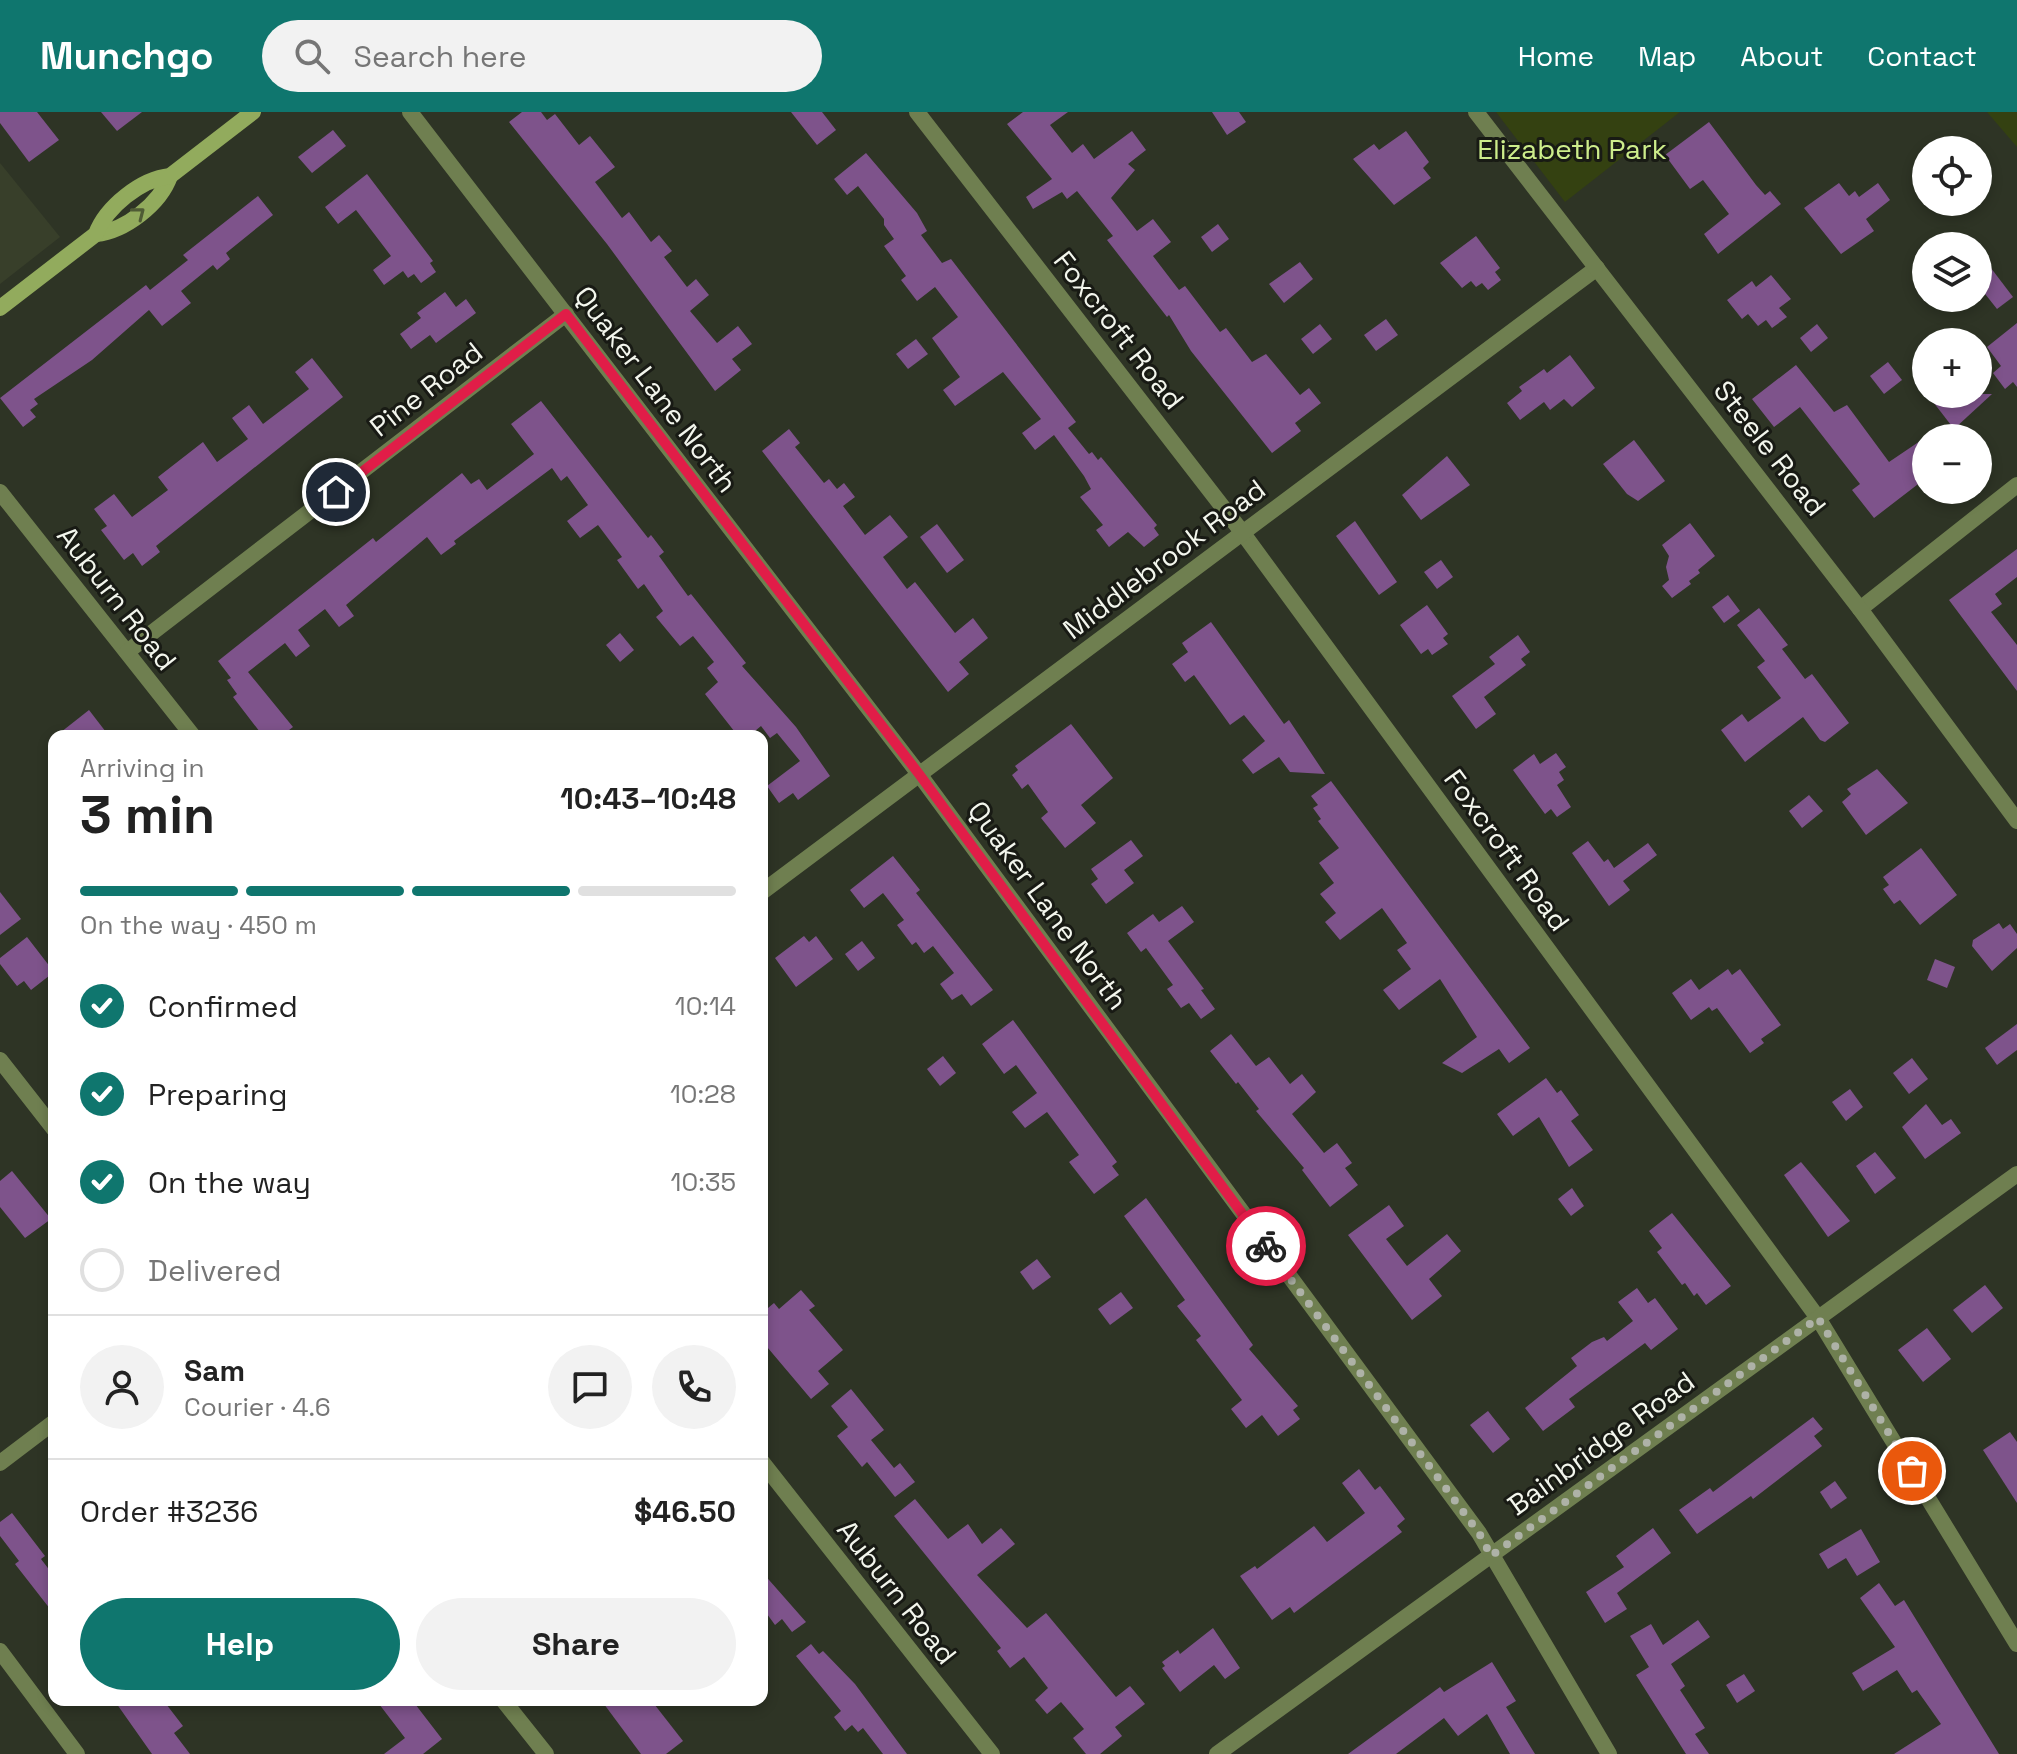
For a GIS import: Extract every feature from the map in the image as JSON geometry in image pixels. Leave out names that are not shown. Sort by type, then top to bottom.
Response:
[{"type":"main road","points":[[0,308],[96,234],[102,217],[153,178],[170,176],[253,112]]},
{"type":"street","name":"Quaker Lane North","points":[[410,112],[919,774],[1479,1533],[1609,1754]]},
{"type":"street","name":"Foxcroft Road","points":[[917,112],[1242,532],[1818,1318],[2017,1644]]},
{"type":"street","name":"Steele Road","points":[[1476,112],[1860,609],[2017,821]]},
{"type":"street","name":"Middlebrook Road","points":[[768,887],[1597,268]]},
{"type":"street","name":"Pine Road","points":[[127,652],[566,314]]},
{"type":"street","points":[[1860,609],[2017,485]]},
{"type":"street","name":"Auburn Road","points":[[0,492],[188,730]]},
{"type":"street","points":[[0,1060],[48,1121]]},
{"type":"street","name":"Bainbridge Road","points":[[1217,1754],[2017,1174]]},
{"type":"street","points":[[0,1463],[48,1427]]},
{"type":"street","name":"Auburn Road","points":[[768,1470],[992,1754]]},
{"type":"street","points":[[0,1651],[77,1754]]},
{"type":"street","points":[[508,1706],[546,1754]]},
{"type":"shaded area","points":[[0,163],[60,237],[0,284]]},
{"type":"green space","name":"Elizabeth Park","points":[[1496,112],[1680,112],[1565,202]]},
{"type":"green space","points":[[1987,112],[2017,112],[2017,147]]},
{"type":"building","points":[[0,112],[37,112],[59,140],[29,162],[0,123]]},
{"type":"building","points":[[101,112],[142,112],[117,131]]},
{"type":"building","points":[[522,112],[541,112],[547,120],[555,114],[579,145],[590,136],[615,167],[595,182],[622,218],[629,212],[651,242],[659,235],[672,251],[664,257],[687,287],[696,279],[709,295],[690,311],[717,343],[738,326],[752,344],[732,359],[741,370],[715,391],[607,244],[509,122]]},
{"type":"building","points":[[791,112],[822,112],[836,130],[817,145]]},
{"type":"building","points":[[1023,112],[1068,112],[1050,125],[1072,153],[1083,144],[1094,159],[1132,131],[1146,150],[1128,164],[1135,170],[1111,198],[1137,231],[1153,219],[1171,242],[1153,256],[1179,290],[1185,286],[1220,332],[1226,328],[1252,362],[1266,354],[1300,395],[1309,388],[1321,403],[1295,423],[1301,431],[1272,453],[1191,351],[1169,315],[1167,317],[1107,240],[1113,236],[1077,191],[1067,199],[1062,192],[1033,209],[1026,197],[1052,179],[1007,124]]},
{"type":"building","points":[[1212,112],[1239,112],[1246,122],[1227,135]]},
{"type":"building","points":[[1709,122],[1756,185],[1765,195],[1770,191],[1781,204],[1718,254],[1704,234],[1729,214],[1703,180],[1690,189],[1665,155]]},
{"type":"building","points":[[333,130],[346,146],[312,173],[298,157]]},
{"type":"building","points":[[1406,131],[1429,162],[1423,168],[1431,178],[1394,205],[1353,159],[1374,144],[1379,150]]},
{"type":"building","points":[[866,153],[917,213],[927,231],[921,235],[942,263],[951,259],[1076,422],[1068,428],[1089,454],[1092,452],[1098,460],[1101,457],[1157,525],[1154,528],[1159,535],[1144,547],[1128,532],[1109,547],[1096,530],[1103,525],[1080,497],[1091,489],[1084,476],[1054,435],[1035,450],[1022,433],[1041,419],[1003,372],[955,406],[943,390],[960,377],[932,338],[958,317],[935,287],[917,301],[901,280],[906,276],[884,246],[894,239],[884,225],[884,219],[858,186],[847,195],[834,179]]},
{"type":"building","points":[[367,174],[433,261],[430,263],[436,272],[421,283],[414,274],[408,278],[403,271],[384,285],[373,270],[391,256],[356,210],[338,224],[325,207]]},
{"type":"building","points":[[1839,183],[1849,196],[1855,191],[1859,197],[1878,183],[1890,200],[1866,219],[1874,231],[1841,254],[1804,208]]},
{"type":"building","points":[[258,196],[273,215],[226,253],[230,259],[217,270],[213,265],[181,291],[191,303],[162,326],[149,310],[92,360],[34,399],[38,404],[30,410],[36,417],[23,427],[0,398],[146,285],[150,290],[188,260],[183,255]]},
{"type":"building","points":[[1218,224],[1229,239],[1212,252],[1201,237]]},
{"type":"building","points":[[1476,236],[1500,268],[1495,272],[1501,280],[1488,290],[1482,283],[1476,287],[1471,281],[1462,288],[1440,263]]},
{"type":"building","points":[[1300,262],[1313,279],[1284,303],[1269,284]]},
{"type":"building","points":[[1992,269],[2013,297],[1997,309],[1992,303]]},
{"type":"building","points":[[1771,275],[1791,299],[1779,308],[1787,317],[1772,328],[1766,320],[1758,326],[1748,314],[1742,319],[1727,300],[1752,281],[1756,287]]},
{"type":"building","points":[[445,292],[456,307],[466,299],[476,313],[436,343],[430,335],[411,349],[400,334],[421,318],[417,313]]},
{"type":"building","points":[[1386,319],[1398,335],[1376,351],[1364,335]]},
{"type":"building","points":[[2017,323],[2017,387],[2013,382],[2005,389],[1993,373],[2001,366],[1992,354],[1992,343]]},
{"type":"building","points":[[1320,324],[1332,339],[1313,354],[1301,339]]},
{"type":"building","points":[[1817,324],[1828,338],[1811,352],[1800,338]]},
{"type":"building","points":[[916,339],[928,354],[908,369],[896,354]]},
{"type":"building","points":[[1570,355],[1595,388],[1572,407],[1564,399],[1550,410],[1544,402],[1520,420],[1507,403],[1522,391],[1519,387],[1544,369],[1547,373]]},
{"type":"building","points":[[312,358],[343,397],[156,546],[160,552],[142,566],[133,553],[124,560],[101,530],[107,526],[94,509],[114,494],[132,517],[168,490],[158,477],[203,442],[217,462],[248,439],[232,418],[249,405],[263,424],[309,389],[295,372]]},
{"type":"building","points":[[1888,362],[1902,380],[1884,394],[1870,376]]},
{"type":"building","points":[[1796,365],[1834,412],[1847,405],[1889,462],[1912,446],[1912,489],[1874,518],[1852,490],[1860,484],[1800,407],[1774,427],[1752,399]]},
{"type":"building","points":[[541,401],[648,538],[651,535],[664,552],[659,556],[688,596],[691,594],[746,663],[742,666],[796,727],[830,776],[798,800],[793,793],[779,803],[768,785],[800,761],[777,733],[770,738],[768,730],[761,726],[756,730],[733,730],[705,694],[718,682],[707,668],[714,662],[693,636],[680,646],[656,617],[663,611],[644,584],[638,589],[617,560],[622,557],[598,525],[580,538],[567,521],[588,505],[567,476],[561,481],[552,468],[454,541],[456,544],[441,555],[427,537],[346,605],[354,616],[339,627],[325,609],[298,630],[310,646],[296,657],[285,643],[248,672],[293,727],[289,730],[258,730],[233,697],[237,694],[227,680],[231,678],[218,661],[373,538],[376,542],[462,473],[471,484],[479,479],[487,490],[534,454],[511,424]]},
{"type":"building","points":[[1938,408],[1977,408],[1959,424],[1950,424]]},
{"type":"building","points":[[789,429],[800,443],[795,447],[824,483],[829,479],[837,489],[844,483],[855,497],[843,506],[865,535],[890,515],[908,537],[883,557],[907,589],[915,582],[955,633],[973,618],[988,638],[959,662],[969,674],[948,692],[762,451]]},
{"type":"building","points":[[1634,440],[1665,481],[1638,501],[1627,494],[1603,464]]},
{"type":"building","points":[[1447,456],[1470,485],[1421,520],[1402,495]]},
{"type":"building","points":[[1355,521],[1397,582],[1379,595],[1336,536]]},
{"type":"building","points":[[1690,523],[1715,556],[1698,570],[1700,573],[1689,581],[1691,584],[1672,598],[1662,586],[1669,580],[1666,567],[1669,556],[1662,545]]},
{"type":"building","points":[[937,524],[964,560],[947,573],[920,537]]},
{"type":"building","points":[[2017,549],[2017,577],[1995,594],[2002,604],[1991,612],[2017,645],[2017,691],[1949,600]]},
{"type":"building","points":[[1441,560],[1453,577],[1437,589],[1424,572]]},
{"type":"building","points":[[1728,595],[1740,611],[1724,623],[1712,607]]},
{"type":"building","points":[[1427,605],[1448,634],[1443,638],[1448,644],[1432,655],[1428,649],[1421,654],[1400,625]]},
{"type":"building","points":[[1759,608],[1788,645],[1782,649],[1805,679],[1812,674],[1849,723],[1825,742],[1820,740],[1803,717],[1745,762],[1721,730],[1742,714],[1748,722],[1781,698],[1757,667],[1765,661],[1737,625]]},
{"type":"building","points":[[1211,622],[1284,724],[1289,720],[1325,774],[1290,772],[1279,757],[1253,774],[1242,760],[1265,741],[1244,715],[1230,725],[1194,675],[1185,682],[1172,664],[1188,652],[1182,643]]},
{"type":"building","points":[[620,633],[634,650],[620,662],[606,645]]},
{"type":"building","points":[[1518,635],[1530,652],[1521,659],[1526,665],[1484,697],[1496,714],[1476,729],[1452,696],[1495,664],[1489,657]]},
{"type":"building","points":[[89,710],[104,730],[64,730]]},
{"type":"building","points":[[1071,724],[1113,778],[1081,805],[1096,823],[1065,848],[1041,818],[1048,812],[1028,784],[1022,789],[1012,775],[1018,770],[1015,766]]},
{"type":"building","points":[[1556,753],[1566,767],[1559,772],[1564,780],[1557,785],[1571,807],[1557,817],[1551,809],[1545,814],[1513,770],[1534,754],[1540,764]]},
{"type":"building","points":[[1877,769],[1908,803],[1866,835],[1842,802],[1851,794],[1847,789]]},
{"type":"building","points":[[1331,781],[1530,1048],[1509,1063],[1499,1049],[1462,1073],[1442,1063],[1477,1037],[1440,979],[1399,1010],[1383,990],[1411,969],[1397,950],[1407,943],[1382,908],[1340,940],[1325,922],[1336,913],[1320,894],[1334,883],[1319,863],[1339,848],[1318,821],[1321,819],[1313,808],[1318,805],[1311,796]]},
{"type":"building","points":[[1809,795],[1823,811],[1802,828],[1789,811]]},
{"type":"building","points":[[1131,840],[1143,856],[1124,870],[1134,883],[1106,904],[1091,884],[1098,879],[1091,869]]},
{"type":"building","points":[[1588,841],[1604,862],[1608,859],[1614,868],[1648,843],[1657,855],[1623,881],[1630,890],[1609,906],[1572,853]]},
{"type":"building","points":[[1921,848],[1957,895],[1920,925],[1900,900],[1894,904],[1883,889],[1889,885],[1883,877]]},
{"type":"building","points":[[893,856],[920,890],[916,893],[993,990],[971,1006],[962,994],[952,1000],[940,984],[954,973],[933,946],[924,953],[916,942],[912,945],[897,925],[904,920],[883,893],[864,908],[850,890]]},
{"type":"building","points":[[0,892],[21,919],[0,935]]},
{"type":"building","points":[[1182,906],[1194,922],[1168,941],[1215,1009],[1201,1019],[1189,1003],[1181,1008],[1167,989],[1173,985],[1146,948],[1141,952],[1127,933],[1153,914],[1159,922]]},
{"type":"building","points":[[1999,923],[2003,929],[2010,924],[2017,934],[2017,948],[1992,971],[1972,946],[1973,940]]},
{"type":"building","points":[[804,936],[809,942],[816,936],[833,959],[796,987],[775,958]]},
{"type":"building","points":[[27,937],[48,964],[48,977],[31,990],[24,981],[17,986],[0,964],[0,958]]},
{"type":"building","points":[[862,941],[875,958],[858,971],[845,954]]},
{"type":"building","points":[[1935,959],[1955,967],[1947,988],[1927,980]]},
{"type":"building","points":[[1728,969],[1732,975],[1740,969],[1781,1025],[1761,1039],[1764,1043],[1750,1053],[1717,1008],[1712,1011],[1709,1007],[1691,1020],[1672,993],[1691,979],[1699,990]]},
{"type":"building","points":[[1013,1020],[1117,1162],[1112,1166],[1119,1175],[1094,1194],[1069,1162],[1079,1155],[1047,1112],[1025,1128],[1012,1112],[1037,1093],[1016,1065],[1004,1074],[982,1044]]},
{"type":"building","points":[[2017,1024],[2017,1050],[1997,1065],[1985,1048]]},
{"type":"building","points":[[1231,1034],[1256,1066],[1269,1057],[1290,1084],[1302,1074],[1316,1092],[1292,1114],[1324,1153],[1337,1143],[1352,1163],[1345,1168],[1358,1185],[1330,1207],[1302,1170],[1304,1168],[1256,1111],[1259,1109],[1210,1051]]},
{"type":"building","points":[[943,1056],[956,1073],[940,1086],[927,1069]]},
{"type":"building","points":[[1912,1058],[1928,1079],[1909,1094],[1893,1073]]},
{"type":"building","points":[[1546,1078],[1557,1093],[1561,1090],[1579,1115],[1571,1121],[1593,1150],[1569,1167],[1539,1117],[1513,1136],[1497,1114]]},
{"type":"building","points":[[1850,1089],[1863,1107],[1846,1121],[1832,1102]]},
{"type":"building","points":[[1926,1104],[1942,1125],[1951,1119],[1961,1133],[1925,1159],[1902,1127]]},
{"type":"building","points":[[1875,1152],[1896,1178],[1875,1194],[1856,1166]]},
{"type":"building","points":[[1801,1162],[1850,1221],[1828,1237],[1784,1175]]},
{"type":"building","points":[[12,1171],[48,1215],[48,1221],[25,1238],[0,1207],[0,1181]]},
{"type":"building","points":[[1572,1188],[1584,1206],[1571,1216],[1558,1199]]},
{"type":"building","points":[[1146,1198],[1253,1345],[1249,1349],[1298,1406],[1293,1410],[1300,1419],[1278,1436],[1262,1415],[1246,1428],[1231,1409],[1242,1400],[1196,1340],[1201,1336],[1177,1306],[1185,1300],[1124,1216]]},
{"type":"building","points":[[1389,1205],[1404,1226],[1386,1239],[1407,1266],[1447,1234],[1461,1251],[1429,1279],[1442,1296],[1412,1320],[1348,1235]]},
{"type":"building","points":[[1672,1213],[1731,1286],[1706,1305],[1697,1293],[1694,1296],[1685,1283],[1682,1285],[1657,1252],[1662,1248],[1649,1231]]},
{"type":"building","points":[[1037,1259],[1051,1277],[1033,1290],[1020,1272]]},
{"type":"building","points":[[1985,1285],[2003,1308],[1972,1333],[1953,1310]]},
{"type":"building","points":[[1637,1288],[1648,1303],[1655,1298],[1678,1329],[1651,1350],[1645,1343],[1569,1399],[1575,1407],[1543,1431],[1525,1408],[1577,1366],[1571,1358],[1592,1342],[1604,1337],[1607,1341],[1633,1321],[1618,1302]]},
{"type":"building","points":[[801,1290],[815,1306],[809,1310],[843,1350],[818,1371],[829,1384],[811,1399],[768,1348],[768,1308],[774,1303],[779,1309]]},
{"type":"building","points":[[1121,1292],[1133,1308],[1110,1325],[1098,1309]]},
{"type":"building","points":[[1927,1328],[1951,1359],[1923,1382],[1898,1350]]},
{"type":"building","points":[[851,1389],[884,1430],[871,1440],[894,1468],[900,1463],[915,1482],[895,1497],[867,1462],[862,1467],[837,1436],[848,1427],[831,1406]]},
{"type":"building","points":[[1488,1411],[1510,1439],[1493,1453],[1470,1425]]},
{"type":"building","points":[[1813,1417],[1823,1429],[1814,1436],[1822,1446],[1753,1499],[1751,1496],[1697,1534],[1679,1510],[1710,1488],[1713,1492]]},
{"type":"building","points":[[2010,1432],[2017,1442],[2017,1503],[1983,1450]]},
{"type":"building","points":[[1359,1469],[1375,1490],[1380,1486],[1405,1519],[1397,1526],[1402,1532],[1294,1613],[1290,1607],[1272,1620],[1240,1576],[1255,1566],[1257,1569],[1314,1526],[1327,1542],[1365,1513],[1342,1483]]},
{"type":"building","points":[[1835,1481],[1847,1498],[1831,1509],[1820,1492]]},
{"type":"building","points":[[915,1499],[948,1539],[968,1524],[982,1544],[1001,1528],[1015,1544],[977,1575],[1027,1628],[1046,1613],[1116,1697],[1130,1686],[1145,1704],[1115,1727],[1122,1736],[1100,1754],[1086,1754],[1073,1738],[1084,1729],[1061,1702],[1047,1714],[1035,1700],[1048,1688],[1024,1657],[1010,1668],[997,1651],[1001,1648],[894,1516]]},
{"type":"building","points":[[12,1513],[45,1556],[41,1559],[48,1568],[48,1606],[15,1564],[19,1561],[0,1536],[0,1522]]},
{"type":"building","points":[[1653,1528],[1671,1553],[1617,1593],[1627,1609],[1605,1623],[1586,1592],[1624,1567],[1616,1556]]},
{"type":"building","points":[[1861,1529],[1880,1562],[1857,1576],[1846,1558],[1828,1569],[1819,1554]]},
{"type":"building","points":[[768,1579],[806,1622],[792,1632],[782,1619],[775,1625],[768,1615]]},
{"type":"building","points":[[1879,1583],[1895,1606],[1904,1600],[1999,1754],[1894,1754],[1941,1724],[1917,1690],[1912,1693],[1897,1670],[1863,1691],[1852,1673],[1895,1647],[1860,1598]]},
{"type":"building","points":[[1698,1620],[1710,1637],[1671,1664],[1685,1686],[1680,1690],[1705,1728],[1695,1734],[1709,1754],[1686,1754],[1636,1675],[1649,1667],[1630,1636],[1651,1624],[1663,1645]]},
{"type":"building","points":[[1213,1628],[1240,1668],[1225,1679],[1214,1665],[1180,1692],[1162,1668],[1165,1666],[1162,1662],[1178,1650],[1180,1654]]},
{"type":"building","points":[[811,1644],[819,1654],[823,1651],[855,1684],[907,1754],[883,1754],[863,1728],[858,1732],[852,1725],[845,1731],[834,1717],[841,1711],[796,1656]]},
{"type":"building","points":[[1492,1662],[1516,1701],[1506,1707],[1535,1754],[1510,1754],[1487,1714],[1458,1736],[1444,1718],[1396,1754],[1348,1754],[1440,1687],[1444,1692]]},
{"type":"building","points":[[1744,1674],[1755,1691],[1737,1703],[1726,1685]]},
{"type":"building","points":[[118,1706],[168,1706],[183,1726],[174,1733],[190,1754],[152,1754]]},
{"type":"building","points":[[381,1706],[417,1706],[442,1739],[423,1754],[384,1754],[405,1738]]},
{"type":"building","points":[[605,1706],[656,1706],[683,1741],[666,1754],[641,1754]]},
{"type":"way so far","points":[[1266,1246],[1479,1533],[1491,1556],[1818,1318],[1912,1471]]},
{"type":"route","points":[[336,492],[566,314],[919,774],[1266,1246]]}]
